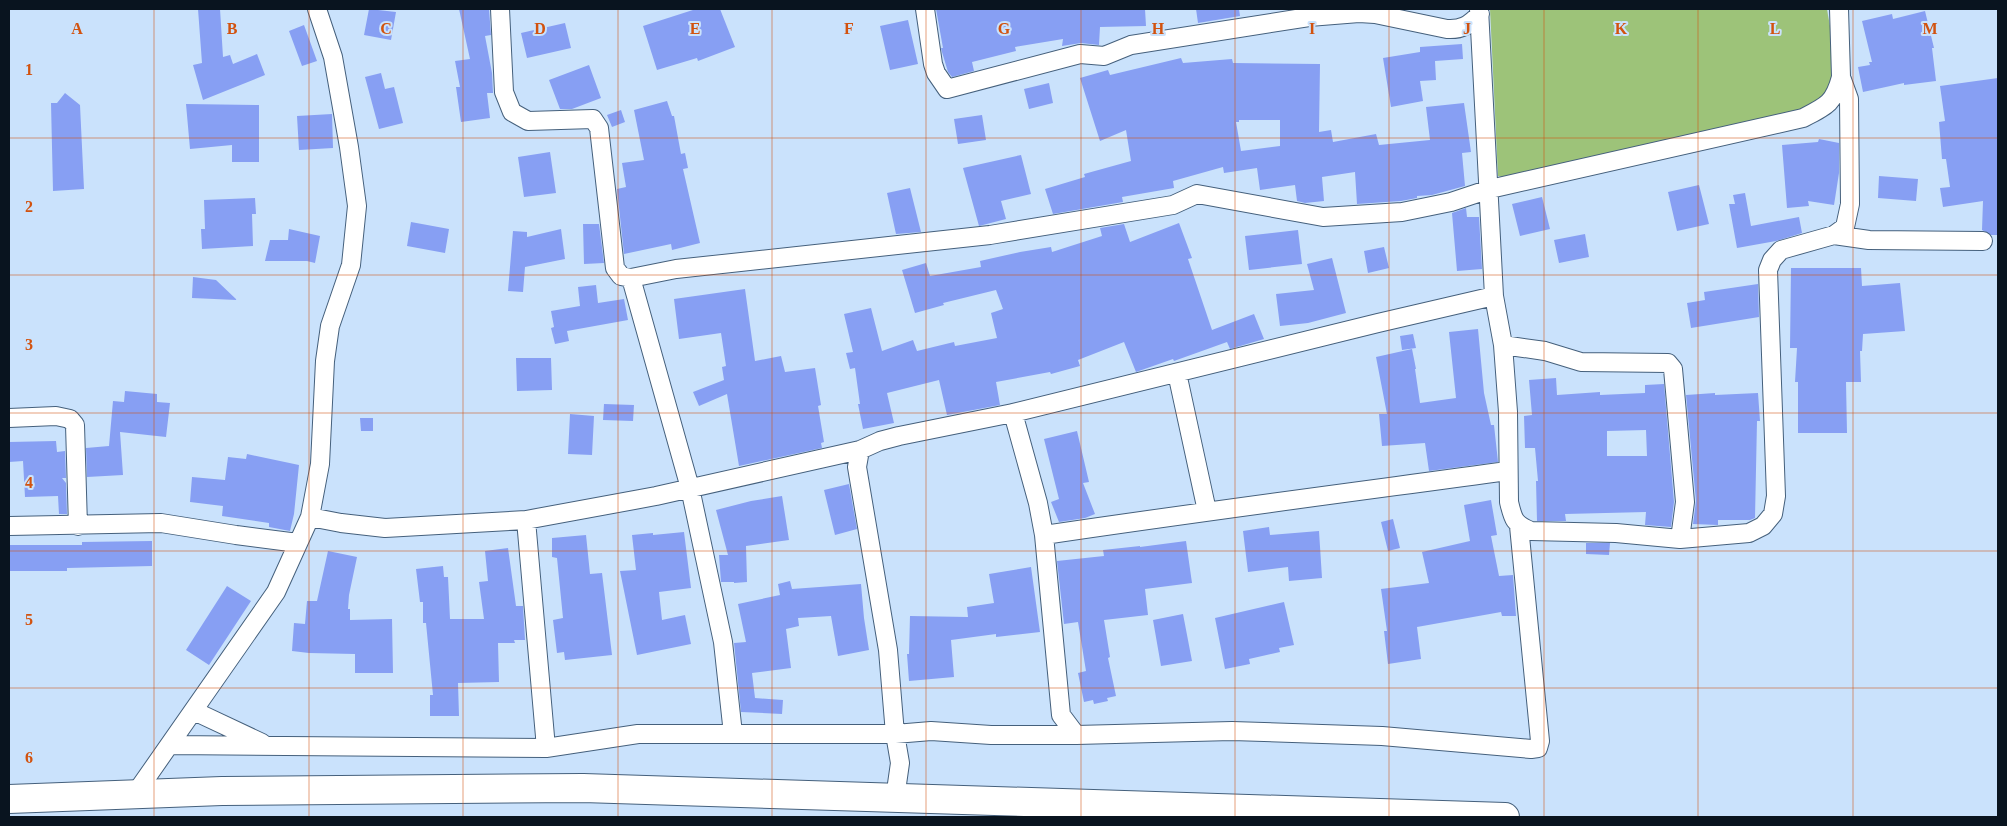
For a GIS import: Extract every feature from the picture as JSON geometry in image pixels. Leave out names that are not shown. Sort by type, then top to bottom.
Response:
[{"type":"highway","points":[[9,800],[222,791],[583,788],[1505,817]]},
{"type":"street","points":[[135,794],[276,592],[310,517],[320,464],[325,361],[330,326],[351,265],[357,206],[333,57],[317,9]]},
{"type":"street","points":[[500,9],[504,92],[512,112],[528,121],[593,119],[600,128],[615,268],[621,276],[631,278],[676,269],[990,236],[1173,205],[1197,194],[1323,218],[1402,212],[1451,202],[1490,188],[1803,118],[1823,108],[1836,94],[1841,77]]},
{"type":"street","points":[[925,9],[933,64],[936,73],[947,89],[1080,54],[1104,56],[1131,45],[1309,17],[1359,13],[1375,14],[1447,29],[1458,29],[1469,25],[1479,12]]},
{"type":"street","points":[[1519,526],[1531,531],[1616,533],[1680,539],[1749,533],[1763,526],[1773,514],[1776,496],[1768,270],[1772,260],[1781,250],[1834,235],[1845,227],[1850,204],[1849,99],[1841,77],[1838,9]]},
{"type":"street","points":[[170,745],[546,748],[638,734],[895,734],[931,731],[991,735],[1076,735],[1232,731],[1382,736],[1531,749],[1538,748],[1540,741],[1519,526],[1512,516],[1509,502],[1508,412],[1503,345],[1494,296],[1490,188],[1479,12]]},
{"type":"street","points":[[1834,235],[1869,240],[1983,241]]},
{"type":"street","points":[[631,278],[690,488],[723,642],[733,734]]},
{"type":"street","points":[[310,517],[340,523],[385,528],[526,520],[690,488],[860,450],[899,436],[1013,413],[1494,296]]},
{"type":"street","points":[[1503,345],[1545,351],[1581,362],[1668,364],[1673,369],[1685,502],[1680,539]]},
{"type":"street","points":[[1177,373],[1207,511]]},
{"type":"street","points":[[1013,413],[1038,502],[1044,535],[1061,715],[1076,735]]},
{"type":"street","points":[[9,418],[56,416],[70,419],[75,425],[78,526]]},
{"type":"street","points":[[860,450],[857,467],[888,650],[895,734],[900,763],[895,798]]},
{"type":"street","points":[[1044,535],[1207,511],[1508,471]]},
{"type":"street","points":[[526,520],[546,748]]},
{"type":"street","points":[[9,526],[78,526],[161,522],[298,543]]},
{"type":"street","points":[[194,711],[267,745]]},
{"type":"street","points":[[1046,735],[1061,715]]},
{"type":"green space","points":[[1490,9],[1827,9],[1833,47],[1834,71],[1825,93],[1816,103],[1802,109],[1511,179],[1498,176]]},
{"type":"building","points":[[198,9],[220,9],[223,57],[230,55],[233,64],[257,54],[265,75],[203,100],[193,65],[202,63]]},
{"type":"building","points":[[369,9],[396,12],[391,40],[364,35]]},
{"type":"building","points":[[459,9],[489,9],[491,35],[485,36],[492,73],[493,93],[487,93],[490,118],[461,122],[456,87],[460,87],[455,61],[470,59]]},
{"type":"building","points":[[696,9],[720,9],[735,47],[698,61],[697,58],[657,70],[643,26]]},
{"type":"building","points":[[936,9],[1145,9],[1146,26],[1100,27],[1099,45],[1081,43],[1062,46],[1063,39],[1015,47],[1016,51],[972,62],[974,71],[952,77],[948,72],[941,48],[943,48]]},
{"type":"building","points":[[1196,9],[1239,9],[1240,16],[1198,23]]},
{"type":"building","points":[[1925,11],[1934,48],[1932,48],[1936,81],[1904,85],[1904,83],[1863,92],[1858,67],[1870,65],[1869,62],[1872,62],[1862,21],[1892,14],[1893,19]]},
{"type":"building","points":[[908,20],[918,64],[890,70],[880,26]]},
{"type":"building","points":[[565,23],[571,48],[527,58],[521,33]]},
{"type":"building","points":[[304,25],[317,61],[302,66],[289,31]]},
{"type":"building","points":[[1462,44],[1463,59],[1435,61],[1436,80],[1420,81],[1423,101],[1391,107],[1383,58],[1420,52],[1420,47]]},
{"type":"building","points":[[1181,58],[1183,63],[1232,59],[1233,63],[1320,64],[1319,132],[1331,130],[1333,142],[1376,134],[1379,145],[1430,140],[1426,107],[1464,103],[1471,152],[1462,153],[1465,186],[1401,201],[1357,204],[1355,172],[1322,177],[1324,201],[1305,203],[1297,201],[1295,185],[1260,190],[1257,168],[1224,173],[1223,167],[1173,181],[1174,188],[1122,197],[1123,202],[1053,214],[1045,189],[1085,177],[1084,174],[1131,161],[1126,130],[1100,141],[1080,78],[1108,70],[1110,75]],"holes":[[[1239,120],[1280,120],[1280,146],[1241,151],[1236,122],[1239,122]]]},
{"type":"building","points":[[589,65],[601,98],[572,109],[560,109],[549,80]]},
{"type":"building","points":[[381,73],[385,89],[394,87],[403,123],[379,129],[365,77]]},
{"type":"building","points":[[1998,78],[1998,235],[1991,235],[1982,230],[1983,201],[1943,207],[1940,188],[1950,187],[1946,159],[1942,159],[1939,122],[1945,121],[1940,86]]},
{"type":"building","points":[[1049,83],[1053,103],[1029,109],[1024,89]]},
{"type":"building","points":[[65,93],[80,105],[84,189],[53,191],[51,103],[57,103]]},
{"type":"building","points":[[667,101],[672,116],[674,116],[681,154],[685,153],[688,168],[683,169],[700,243],[672,250],[671,244],[624,254],[617,189],[626,187],[622,163],[644,160],[634,110]]},
{"type":"building","points":[[186,104],[259,105],[259,162],[232,162],[232,145],[190,149]]},
{"type":"building","points":[[621,110],[625,122],[612,127],[607,115]]},
{"type":"building","points":[[332,114],[333,148],[299,150],[297,116]]},
{"type":"building","points":[[982,115],[986,140],[958,144],[954,119]]},
{"type":"building","points":[[1819,139],[1839,143],[1839,173],[1834,205],[1808,201],[1809,206],[1787,208],[1782,145],[1818,142]]},
{"type":"building","points":[[550,152],[556,193],[524,197],[518,157]]},
{"type":"building","points":[[1021,155],[1031,194],[1001,201],[1006,219],[979,226],[963,168]]},
{"type":"building","points":[[1879,176],[1918,179],[1916,201],[1878,198]]},
{"type":"building","points":[[1699,185],[1709,224],[1677,231],[1668,192]]},
{"type":"building","points":[[910,188],[921,232],[896,234],[887,193]]},
{"type":"building","points":[[1745,193],[1751,226],[1799,217],[1802,233],[1776,241],[1737,248],[1729,204],[1735,204],[1733,195]]},
{"type":"building","points":[[1542,197],[1550,229],[1520,236],[1512,204]]},
{"type":"building","points":[[255,198],[256,214],[252,214],[253,246],[202,249],[201,229],[205,229],[204,200]]},
{"type":"building","points":[[1466,208],[1467,217],[1479,217],[1482,269],[1457,271],[1452,213]]},
{"type":"building","points":[[411,222],[449,229],[445,253],[407,246]]},
{"type":"building","points":[[1179,223],[1192,258],[1188,259],[1212,330],[1254,314],[1264,339],[1230,349],[1227,342],[1136,372],[1124,342],[1078,360],[1080,366],[1051,374],[1050,372],[996,382],[1000,405],[947,415],[939,380],[887,393],[894,423],[863,429],[858,404],[860,404],[855,368],[850,369],[846,353],[853,352],[844,314],[871,308],[882,351],[913,340],[917,351],[954,342],[955,346],[997,338],[991,313],[1003,309],[996,290],[943,303],[944,305],[915,313],[902,270],[926,263],[930,276],[981,267],[980,261],[1020,252],[1051,247],[1052,252],[1102,236],[1100,228],[1124,224],[1130,242]]},
{"type":"building","points":[[583,224],[599,224],[604,263],[584,264]]},
{"type":"building","points":[[289,229],[320,236],[315,263],[307,261],[265,261],[270,240],[288,240]]},
{"type":"building","points":[[561,229],[565,259],[525,267],[523,292],[508,291],[513,231],[527,232],[527,237]]},
{"type":"building","points":[[1298,230],[1302,264],[1249,270],[1245,236]]},
{"type":"building","points":[[1585,234],[1589,257],[1559,263],[1554,240]]},
{"type":"building","points":[[1384,247],[1389,268],[1368,273],[1364,251]]},
{"type":"building","points":[[1332,258],[1346,313],[1308,323],[1280,326],[1276,294],[1314,290],[1307,264]]},
{"type":"building","points":[[1791,268],[1861,268],[1862,286],[1900,283],[1905,331],[1863,334],[1862,351],[1860,351],[1861,382],[1846,382],[1847,433],[1798,433],[1798,382],[1795,382],[1797,348],[1790,348]]},
{"type":"building","points":[[193,277],[216,280],[237,300],[192,298]]},
{"type":"building","points":[[1758,284],[1759,317],[1691,328],[1687,303],[1705,300],[1704,292]]},
{"type":"building","points":[[596,285],[598,303],[624,299],[628,320],[567,331],[569,341],[555,344],[551,328],[554,327],[551,311],[580,306],[578,287]]},
{"type":"building","points":[[745,289],[755,361],[781,356],[785,372],[815,368],[821,405],[818,406],[824,442],[821,443],[822,448],[739,466],[727,394],[699,406],[693,392],[724,380],[722,367],[726,366],[721,333],[679,339],[674,299]]},
{"type":"building","points":[[1478,329],[1484,393],[1491,425],[1494,425],[1498,462],[1429,471],[1425,443],[1382,446],[1379,414],[1387,414],[1376,357],[1412,349],[1420,403],[1456,398],[1449,332]]},
{"type":"building","points":[[1413,334],[1416,348],[1402,350],[1400,336]]},
{"type":"building","points":[[516,358],[551,358],[552,390],[517,391]]},
{"type":"building","points":[[1556,378],[1557,395],[1600,392],[1600,395],[1645,393],[1645,385],[1664,384],[1674,502],[1671,527],[1645,525],[1646,512],[1565,514],[1566,521],[1537,521],[1536,481],[1538,481],[1535,448],[1525,448],[1524,416],[1532,415],[1529,380]],"holes":[[[1646,430],[1647,456],[1607,456],[1607,431]]]},
{"type":"building","points":[[125,391],[157,394],[157,402],[170,403],[166,437],[120,432],[123,475],[87,477],[86,448],[109,446],[113,401],[124,402]]},
{"type":"building","points":[[1715,393],[1715,395],[1758,393],[1760,421],[1757,421],[1755,518],[1750,520],[1718,520],[1718,525],[1693,524],[1696,501],[1686,395]]},
{"type":"building","points":[[604,404],[634,405],[633,421],[603,420]]},
{"type":"building","points":[[570,414],[594,416],[592,455],[568,454]]},
{"type":"building","points":[[360,418],[373,418],[373,431],[361,431]]},
{"type":"building","points":[[1077,431],[1089,482],[1083,483],[1095,514],[1085,518],[1059,522],[1051,502],[1059,499],[1044,439]]},
{"type":"building","points":[[56,441],[57,452],[65,451],[66,478],[62,478],[66,483],[67,514],[59,514],[58,496],[25,497],[23,461],[9,462],[9,442]]},
{"type":"building","points":[[247,454],[299,465],[294,514],[290,531],[269,527],[269,523],[222,516],[223,506],[190,502],[192,477],[225,480],[228,457],[246,459]]},
{"type":"building","points":[[849,484],[857,529],[835,535],[824,490]]},
{"type":"building","points":[[782,496],[789,540],[746,546],[747,582],[721,582],[719,555],[728,555],[716,510],[751,501]]},
{"type":"building","points":[[1491,500],[1497,535],[1491,536],[1499,576],[1513,575],[1516,616],[1502,616],[1501,612],[1417,627],[1421,659],[1388,664],[1384,631],[1387,631],[1381,589],[1429,583],[1422,552],[1470,541],[1464,505]]},
{"type":"building","points":[[1393,519],[1400,548],[1388,551],[1381,522]]},
{"type":"building","points":[[1269,527],[1270,535],[1319,531],[1322,578],[1289,581],[1288,567],[1248,572],[1243,531]]},
{"type":"building","points":[[684,532],[691,588],[659,592],[662,620],[685,615],[691,644],[637,655],[620,571],[636,570],[632,535]]},
{"type":"building","points":[[586,535],[590,574],[602,573],[612,655],[565,660],[564,652],[557,653],[553,620],[563,618],[557,558],[552,557],[552,538]]},
{"type":"building","points":[[152,541],[152,566],[67,568],[67,571],[9,571],[9,545],[82,545],[82,542]]},
{"type":"building","points":[[1186,541],[1192,583],[1145,589],[1148,615],[1104,620],[1110,657],[1108,658],[1116,696],[1107,698],[1108,701],[1094,704],[1093,700],[1084,702],[1078,673],[1086,671],[1078,622],[1064,624],[1057,561],[1104,556],[1103,550]]},
{"type":"building","points":[[1586,543],[1610,543],[1609,555],[1586,554]]},
{"type":"building","points":[[508,548],[516,606],[523,606],[525,640],[514,640],[515,643],[498,643],[499,682],[458,683],[459,716],[430,716],[430,695],[433,695],[426,623],[423,623],[423,602],[420,602],[416,569],[443,566],[444,577],[448,577],[450,619],[484,619],[479,582],[488,581],[485,551]]},
{"type":"building","points":[[328,551],[357,557],[349,595],[348,609],[350,609],[350,620],[392,619],[393,673],[355,673],[355,654],[292,651],[294,623],[305,624],[307,601],[317,601]]},
{"type":"building","points":[[1031,567],[1040,632],[996,637],[996,634],[951,640],[954,677],[909,681],[907,654],[909,654],[910,616],[968,617],[967,607],[994,603],[989,574]]},
{"type":"building","points":[[790,581],[792,589],[861,584],[869,650],[838,656],[831,616],[798,618],[799,626],[786,629],[791,668],[752,673],[755,698],[783,700],[782,714],[741,712],[734,643],[746,642],[738,604],[780,595],[778,584]]},
{"type":"building","points":[[227,586],[251,601],[209,665],[186,650]]},
{"type":"building","points":[[1284,602],[1294,645],[1279,648],[1280,652],[1249,659],[1250,664],[1225,669],[1215,618]]},
{"type":"building","points":[[1183,614],[1192,661],[1161,666],[1153,620]]}]
